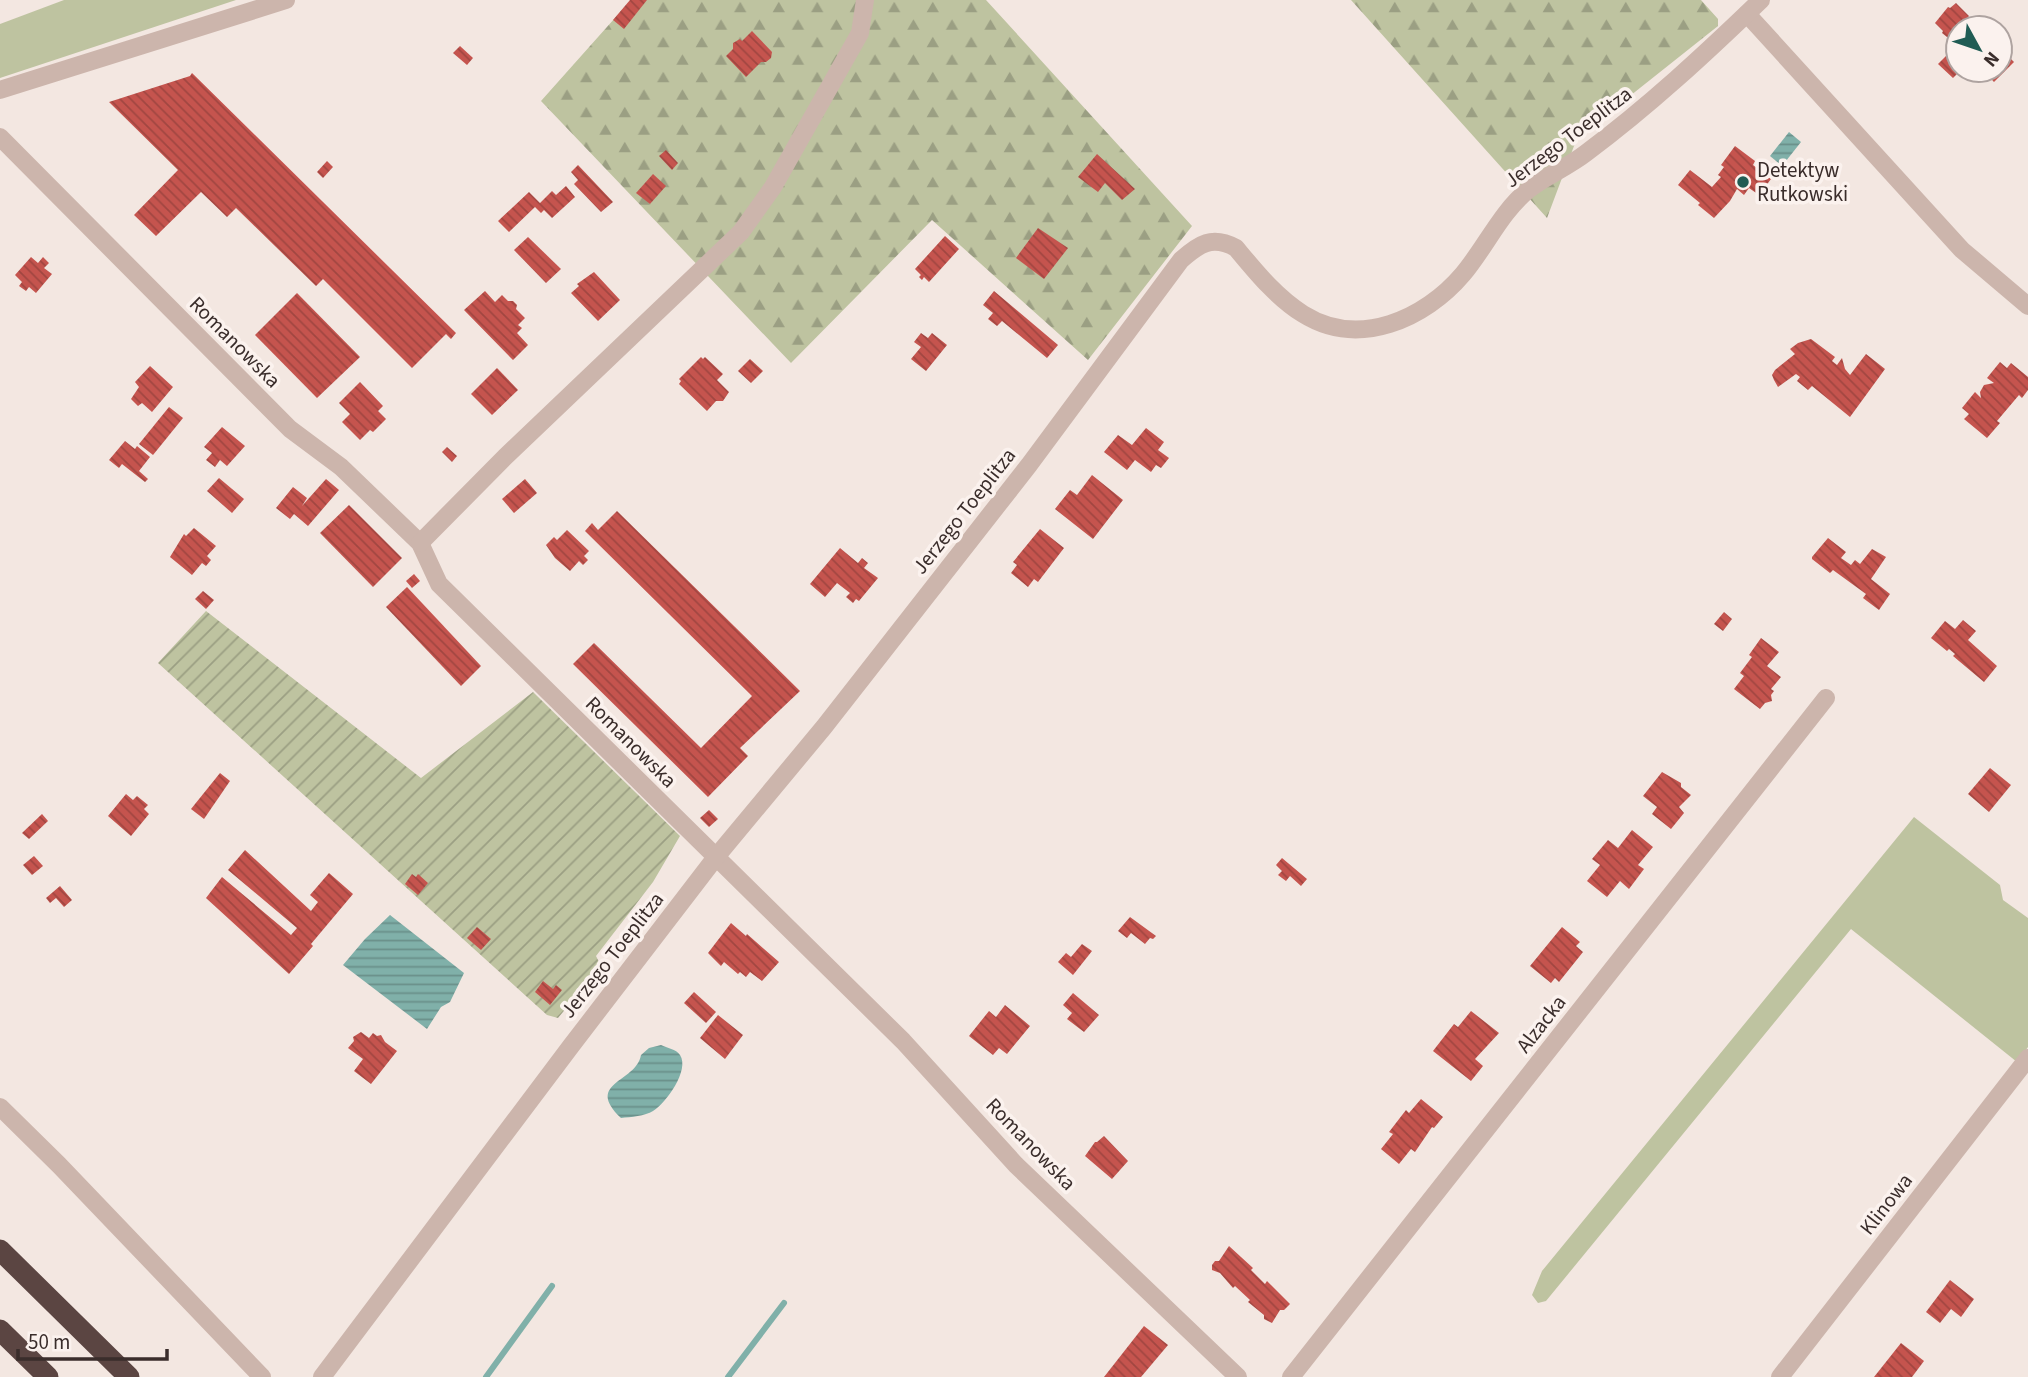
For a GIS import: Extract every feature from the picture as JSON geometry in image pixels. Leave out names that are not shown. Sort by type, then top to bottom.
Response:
[{"type":"highway","points":[[0,1250],[129,1377]]},
{"type":"highway","points":[[0,1330],[48,1377]]},
{"type":"street","points":[[0,90],[286,0]]},
{"type":"street","points":[[420,543],[505,457],[741,232],[773,187],[860,33],[864,0]]},
{"type":"street","name":"Jerzego Toeplitza","points":[[322,1377],[716,858],[824,727],[1030,465],[1174,268],[1192,249],[1200,243],[1212,240],[1236,248],[1283,299],[1322,323],[1359,329],[1386,326],[1403,320],[1449,289],[1527,191],[1583,156],[1656,99],[1762,0]]},
{"type":"street","points":[[1747,14],[1962,250],[2028,306]]},
{"type":"street","name":"Romanowska","points":[[0,137],[290,429],[341,467],[420,543],[439,584],[903,1041],[1016,1165],[1238,1377]]},
{"type":"street","name":"Alzacka","points":[[1290,1377],[1826,698]]},
{"type":"street","name":"Klinowa","points":[[1780,1377],[2028,1059]]},
{"type":"street","points":[[0,1107],[262,1377]]},
{"type":"green space","points":[[64,0],[236,0],[0,78],[0,24]]},
{"type":"green space","points":[[631,0],[986,0],[1192,226],[1088,360],[932,220],[791,363],[541,101]]},
{"type":"green space","points":[[1351,0],[1701,0],[1718,19],[1718,26],[1577,138],[1547,218]]},
{"type":"green space","points":[[206,611],[421,778],[533,692],[680,836],[653,882],[596,956],[601,966],[558,1018],[547,1015],[158,663]]},
{"type":"green space","points":[[1914,817],[2000,885],[2003,900],[2028,918],[2028,1047],[2017,1062],[1851,929],[1546,1301],[1538,1303],[1532,1295],[1542,1271]]},
{"type":"water","points":[[1789,132],[1801,142],[1782,166],[1770,156]]},
{"type":"water","points":[[390,915],[464,973],[450,1002],[441,1007],[427,1029],[343,965]]},
{"type":"water","points":[[661,1045],[680,1055],[682,1069],[675,1086],[653,1111],[621,1118],[611,1106],[608,1097],[610,1090],[631,1072],[641,1055],[649,1048]]},
{"type":"building","points":[[630,0],[647,0],[624,29],[613,20]]},
{"type":"building","points":[[1956,3],[1967,14],[1944,14],[1944,35],[1935,23],[1948,7]]},
{"type":"building","points":[[752,31],[772,52],[771,58],[761,62],[746,77],[726,56],[733,49],[733,43],[740,39],[742,41]]},
{"type":"building","points":[[460,46],[473,58],[467,65],[453,53]]},
{"type":"building","points":[[1944,58],[1944,70],[1938,64]]},
{"type":"building","points":[[192,73],[456,333],[451,339],[446,334],[412,368],[323,279],[316,286],[236,208],[227,217],[201,192],[156,236],[134,215],[178,170],[109,102],[190,76]]},
{"type":"building","name":"Detektyw Rutkowski","points":[[1735,146],[1755,161],[1753,165],[1771,179],[1759,195],[1749,188],[1744,195],[1737,189],[1714,218],[1678,185],[1690,170],[1712,187],[1721,177],[1718,175],[1724,167],[1721,165]]},
{"type":"building","points":[[666,150],[678,163],[672,170],[659,156]]},
{"type":"building","points":[[1097,154],[1135,189],[1122,200],[1105,183],[1098,192],[1078,177]]},
{"type":"building","points":[[327,161],[333,167],[323,178],[317,172]]},
{"type":"building","points":[[578,165],[613,202],[601,212],[574,184],[578,180],[571,172]]},
{"type":"building","points":[[653,174],[666,186],[650,204],[636,193]]},
{"type":"building","points":[[566,186],[575,197],[552,218],[544,210],[541,213],[535,207],[509,232],[498,221],[529,192],[540,203],[552,191],[556,195]]},
{"type":"building","points":[[1038,228],[1068,248],[1044,279],[1016,258]]},
{"type":"building","points":[[945,236],[959,249],[929,282],[924,277],[922,280],[915,269]]},
{"type":"building","points":[[528,237],[561,269],[546,283],[514,250]]},
{"type":"building","points":[[31,257],[38,263],[43,257],[49,263],[44,268],[52,274],[36,293],[29,287],[26,291],[19,286],[22,282],[15,275]]},
{"type":"building","points":[[594,272],[620,300],[598,321],[571,293],[579,286],[577,284]]},
{"type":"building","points":[[485,291],[495,302],[502,295],[508,301],[513,301],[517,305],[516,309],[525,318],[518,325],[522,328],[517,333],[528,345],[513,360],[464,310]]},
{"type":"building","points":[[994,291],[1058,345],[1047,358],[1002,321],[997,326],[988,319],[993,313],[983,305]]},
{"type":"building","points":[[297,293],[360,357],[317,398],[255,335]]},
{"type":"building","points":[[921,333],[928,338],[932,333],[947,345],[926,371],[911,359],[921,347],[914,342]]},
{"type":"building","points":[[1811,339],[1835,357],[1832,361],[1837,365],[1842,358],[1850,375],[1866,354],[1885,369],[1850,417],[1812,386],[1808,390],[1797,381],[1800,377],[1796,374],[1778,387],[1774,380],[1772,375],[1775,370],[1795,354],[1790,349]]},
{"type":"building","points":[[701,357],[705,357],[723,374],[717,380],[729,392],[723,401],[716,401],[707,411],[679,384],[679,379]]},
{"type":"building","points":[[750,359],[763,371],[751,383],[738,371]]},
{"type":"building","points":[[2000,362],[2007,368],[2011,363],[2028,377],[2028,390],[2022,398],[2019,395],[1997,421],[2000,423],[1987,438],[1964,419],[1969,414],[1962,408],[1975,392],[1981,398],[1980,392],[1984,385],[1994,383],[1987,378]]},
{"type":"building","points":[[150,366],[173,387],[152,412],[142,403],[138,406],[131,399],[139,387],[135,382]]},
{"type":"building","points":[[497,368],[518,390],[492,415],[471,394]]},
{"type":"building","points":[[360,382],[383,406],[378,411],[386,419],[360,440],[342,422],[350,414],[339,403]]},
{"type":"building","points":[[169,407],[183,418],[153,455],[139,444]]},
{"type":"building","points":[[222,427],[245,446],[227,466],[220,460],[215,467],[206,460],[212,453],[204,447]]},
{"type":"building","points":[[1146,428],[1164,442],[1158,450],[1169,458],[1161,468],[1156,465],[1151,472],[1135,460],[1127,470],[1104,452],[1118,435],[1132,445]]},
{"type":"building","points":[[125,441],[135,449],[137,446],[150,457],[139,471],[148,479],[145,482],[122,464],[119,468],[109,460]]},
{"type":"building","points":[[447,447],[457,456],[452,462],[442,452]]},
{"type":"building","points":[[1092,475],[1123,500],[1093,539],[1055,509],[1070,490],[1077,495]]},
{"type":"building","points":[[219,478],[244,499],[232,513],[207,491]]},
{"type":"building","points":[[326,479],[339,490],[308,526],[294,514],[290,519],[276,508],[293,487],[307,498],[302,506]]},
{"type":"building","points":[[525,479],[537,493],[514,513],[502,499]]},
{"type":"building","points":[[349,505],[402,558],[373,587],[320,533]]},
{"type":"building","points":[[617,511],[800,691],[740,748],[748,756],[708,797],[573,664],[594,643],[701,748],[752,696],[585,531],[592,523],[598,530]]},
{"type":"building","points":[[194,528],[216,546],[207,556],[211,560],[206,566],[202,563],[192,575],[170,557],[184,534],[186,536]]},
{"type":"building","points":[[1040,529],[1064,548],[1038,582],[1034,579],[1028,587],[1011,573],[1017,565],[1013,562]]},
{"type":"building","points":[[567,530],[589,551],[584,556],[588,560],[583,565],[579,561],[570,571],[555,558],[546,545],[554,537],[557,540]]},
{"type":"building","points":[[1828,538],[1846,552],[1841,558],[1851,565],[1855,560],[1860,564],[1872,549],[1886,557],[1871,579],[1890,594],[1879,610],[1863,598],[1866,594],[1833,570],[1830,573],[1812,559]]},
{"type":"building","points":[[840,548],[858,563],[862,558],[868,563],[864,568],[878,578],[859,601],[856,599],[853,603],[846,597],[850,593],[837,583],[825,597],[810,584]]},
{"type":"building","points":[[414,574],[420,581],[412,588],[406,581]]},
{"type":"building","points":[[407,587],[481,666],[461,686],[386,607]]},
{"type":"building","points":[[203,591],[214,600],[206,609],[195,599]]},
{"type":"building","points":[[1724,612],[1732,619],[1723,631],[1714,624]]},
{"type":"building","points":[[1963,620],[1976,631],[1968,640],[1997,666],[1984,682],[1953,656],[1955,654],[1949,649],[1947,651],[1931,638],[1945,621],[1955,629]]},
{"type":"building","points":[[1761,638],[1779,652],[1767,666],[1781,677],[1771,689],[1774,691],[1771,695],[1772,701],[1765,703],[1760,709],[1734,689],[1744,676],[1740,673]]},
{"type":"building","points":[[1990,768],[2011,785],[1989,812],[1968,794]]},
{"type":"building","points":[[1662,772],[1681,783],[1681,787],[1691,795],[1679,807],[1684,813],[1671,829],[1652,814],[1657,807],[1643,796]]},
{"type":"building","points":[[220,773],[230,781],[204,819],[191,809]]},
{"type":"building","points":[[126,794],[133,800],[137,796],[148,805],[144,809],[149,814],[131,836],[108,816]]},
{"type":"building","points":[[709,810],[718,819],[709,827],[700,818]]},
{"type":"building","points":[[42,814],[48,821],[29,839],[22,833]]},
{"type":"building","points":[[1632,830],[1653,847],[1638,865],[1644,869],[1629,889],[1620,881],[1607,897],[1587,881],[1600,865],[1592,859],[1608,840],[1618,848]]},
{"type":"building","points":[[245,850],[311,911],[318,902],[310,895],[329,873],[353,894],[289,974],[206,898],[222,877],[291,935],[297,928],[228,870]]},
{"type":"building","points":[[34,856],[43,866],[32,875],[23,865]]},
{"type":"building","points":[[1282,858],[1307,879],[1301,886],[1290,876],[1286,881],[1278,875],[1282,871],[1276,865]]},
{"type":"building","points":[[412,874],[416,877],[418,874],[428,883],[418,895],[405,884]]},
{"type":"building","points":[[60,886],[72,900],[64,907],[56,898],[50,903],[46,898]]},
{"type":"building","points":[[1130,917],[1156,936],[1145,944],[1131,933],[1127,938],[1118,931]]},
{"type":"building","points":[[731,923],[779,962],[762,981],[750,972],[746,977],[740,972],[738,974],[724,962],[721,966],[708,953]]},
{"type":"building","points":[[477,927],[491,939],[481,950],[467,938]]},
{"type":"building","points":[[1562,927],[1580,942],[1576,946],[1583,952],[1559,982],[1555,978],[1551,983],[1530,966]]},
{"type":"building","points":[[1082,944],[1092,951],[1073,975],[1058,962],[1066,953],[1071,957]]},
{"type":"building","points":[[543,981],[553,989],[556,985],[562,990],[550,1005],[535,992]]},
{"type":"building","points":[[694,992],[716,1012],[706,1023],[684,1003]]},
{"type":"building","points":[[1073,993],[1099,1015],[1084,1032],[1067,1019],[1072,1013],[1063,1005]]},
{"type":"building","points":[[1005,1005],[1030,1026],[1007,1054],[999,1048],[993,1055],[969,1036],[989,1011],[996,1017]]},
{"type":"building","points":[[1471,1011],[1499,1033],[1475,1059],[1483,1066],[1471,1081],[1433,1051],[1454,1024],[1458,1027]]},
{"type":"building","points":[[718,1015],[743,1035],[725,1059],[700,1038]]},
{"type":"building","points":[[361,1032],[369,1038],[373,1033],[381,1035],[385,1042],[397,1051],[371,1084],[354,1071],[363,1059],[348,1048],[354,1041],[353,1037]]},
{"type":"building","points":[[1421,1099],[1443,1117],[1432,1127],[1415,1152],[1411,1149],[1399,1164],[1381,1149],[1393,1134],[1389,1132],[1406,1110],[1409,1113]]},
{"type":"building","points":[[1104,1136],[1128,1161],[1112,1179],[1085,1156],[1095,1142]]},
{"type":"building","points":[[1229,1246],[1253,1268],[1251,1270],[1265,1284],[1267,1281],[1290,1304],[1280,1310],[1272,1323],[1264,1319],[1264,1315],[1248,1302],[1250,1300],[1235,1286],[1233,1288],[1220,1273],[1212,1270],[1212,1265],[1219,1261]]},
{"type":"building","points":[[1950,1280],[1974,1299],[1961,1317],[1951,1309],[1940,1323],[1926,1312]]},
{"type":"building","points":[[1144,1326],[1168,1345],[1141,1377],[1104,1377]]},
{"type":"building","points":[[1901,1343],[1924,1361],[1912,1377],[1874,1377]]},
{"type":"waterway","points":[[486,1377],[552,1286]]},
{"type":"waterway","points":[[728,1377],[784,1303]]},
{"type":"place","name":"Detektyw Rutkowski","points":[[1743,182]]}]
